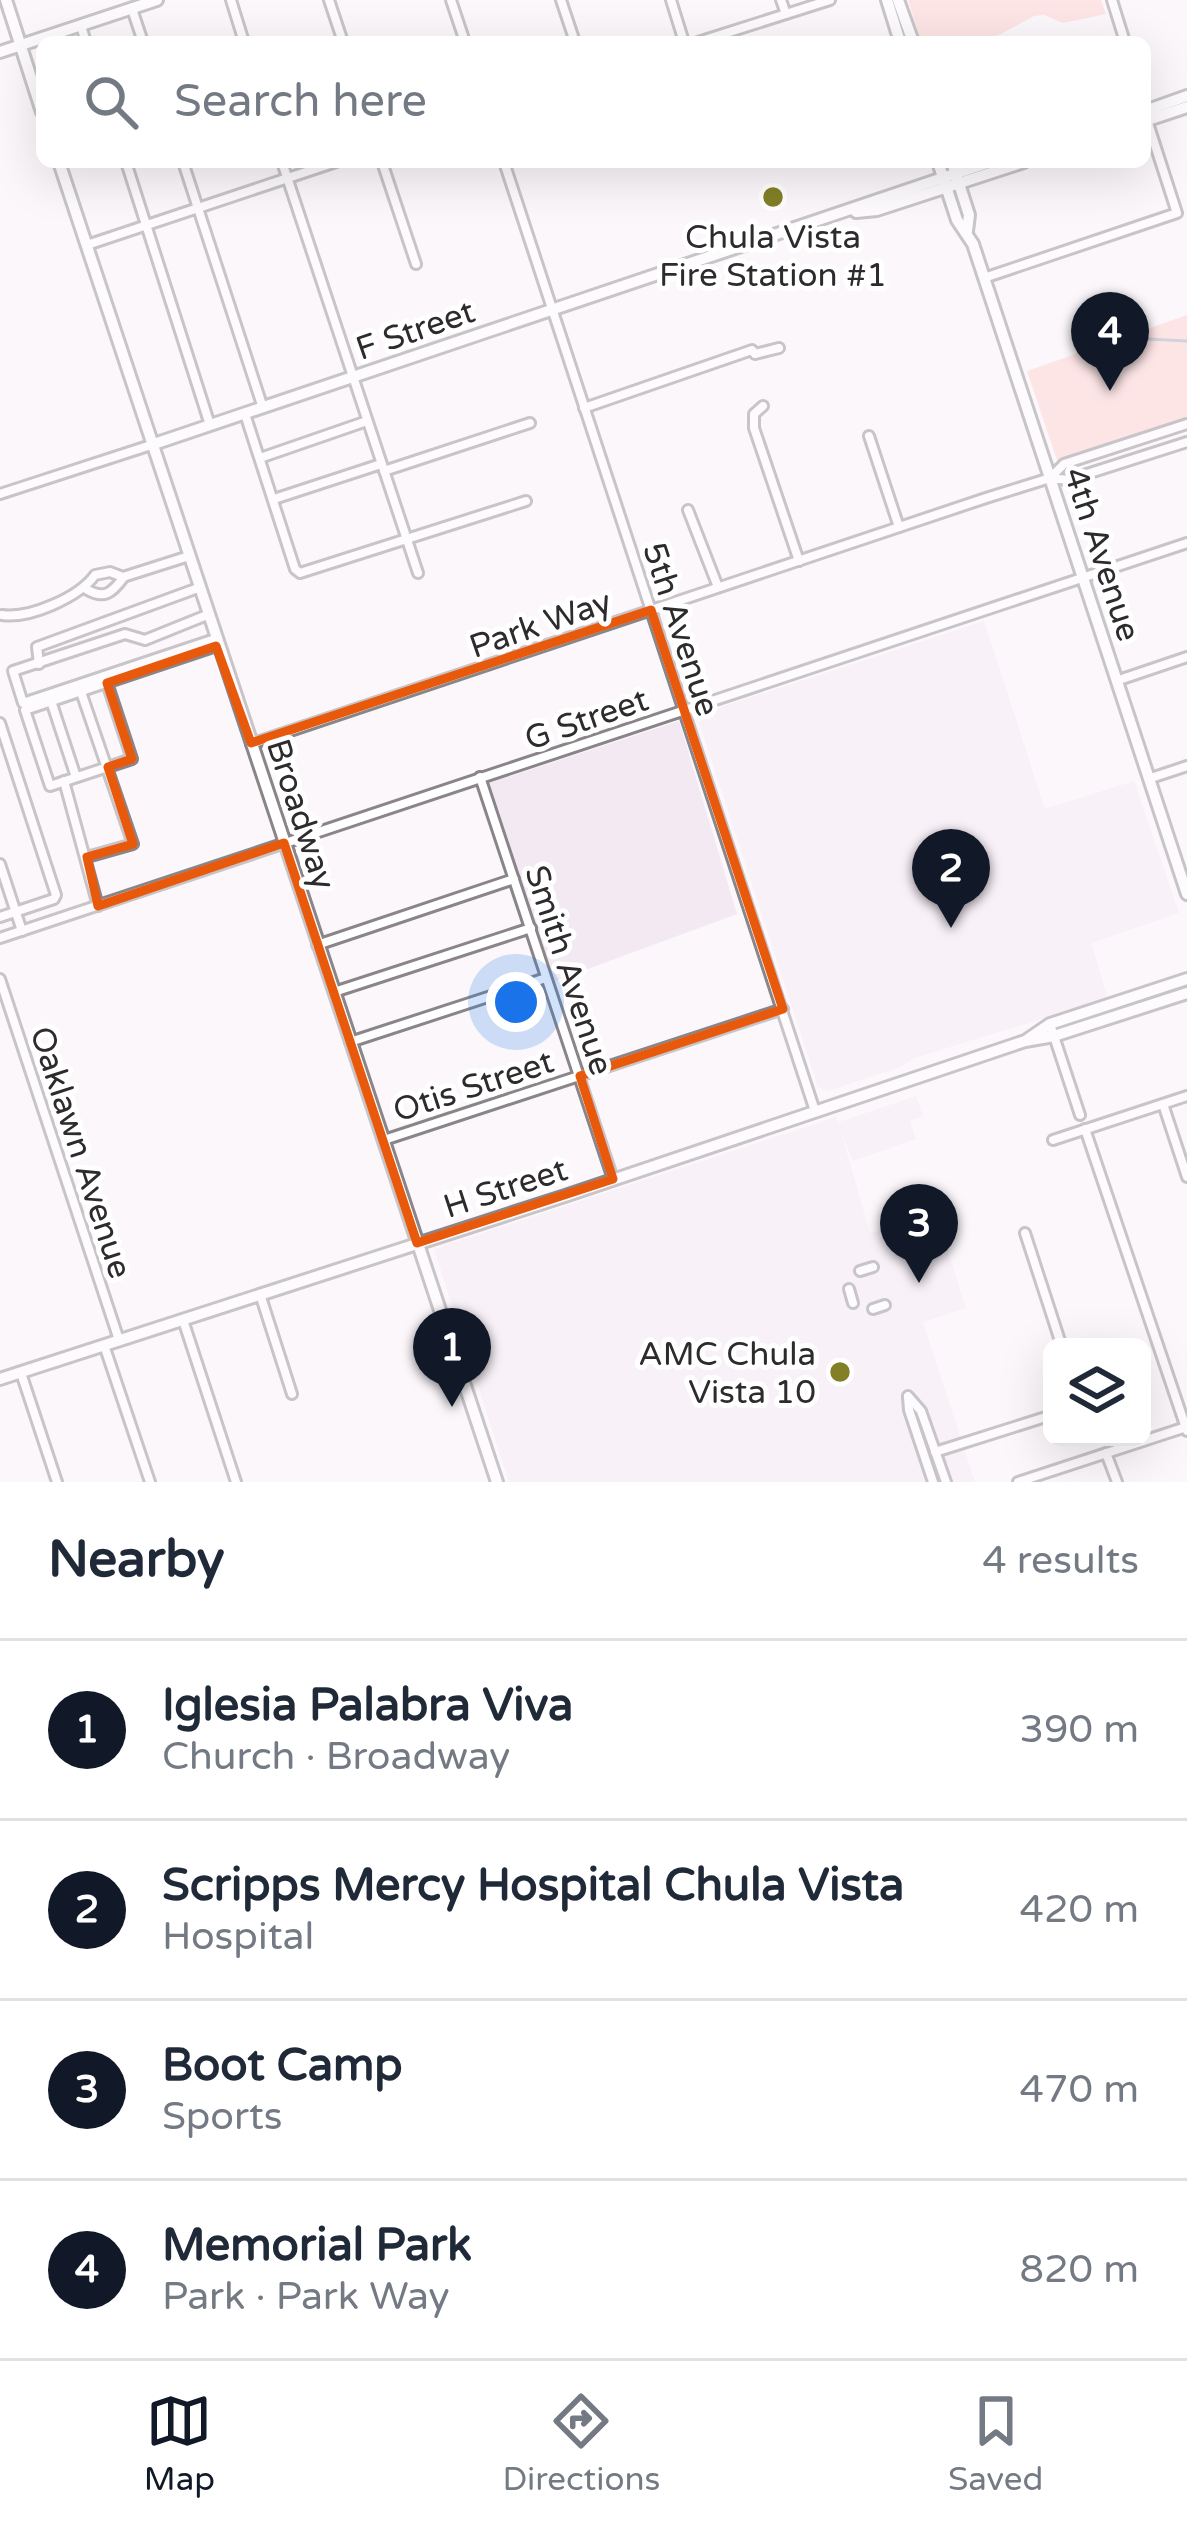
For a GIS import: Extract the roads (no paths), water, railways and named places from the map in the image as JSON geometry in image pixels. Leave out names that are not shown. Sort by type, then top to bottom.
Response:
[{"type":"main road","points":[[5,0],[36,94]]},
{"type":"main road","points":[[49,36],[157,0]]},
{"type":"main road","points":[[887,0],[898,36]]},
{"type":"main road","points":[[898,0],[911,36]]},
{"type":"main road","points":[[0,52],[36,40]]},
{"type":"main road","points":[[1151,114],[1187,97]]},
{"type":"main road","points":[[1151,115],[1187,107]]},
{"type":"main road","name":"Broadway","points":[[61,168],[496,1482]]},
{"type":"main road","name":"F Street","points":[[152,445],[757,244],[869,200],[995,168]]},
{"type":"main road","name":"4th Avenue","points":[[951,177],[957,220],[967,231],[984,278],[1187,894]]},
{"type":"main road","name":"H Street","points":[[0,1379],[1025,1041],[1187,979]]},
{"type":"main road","name":"H Street","points":[[1052,1030],[1187,993]]},
{"type":"street","points":[[231,0],[242,36]]},
{"type":"street","points":[[329,0],[341,36]]},
{"type":"street","points":[[451,0],[463,36]]},
{"type":"street","points":[[562,0],[573,36]]},
{"type":"street","points":[[671,0],[683,36]]},
{"type":"street","points":[[781,0],[786,14]]},
{"type":"street","points":[[717,36],[830,0]]},
{"type":"street","points":[[1112,0],[1124,36]]},
{"type":"street","points":[[132,8],[141,36]]},
{"type":"street","points":[[81,26],[84,36]]},
{"type":"street","points":[[984,278],[1177,213],[1151,132]]},
{"type":"street","points":[[128,168],[210,425]]},
{"type":"street","points":[[185,168],[262,407]]},
{"type":"street","points":[[284,168],[418,573]]},
{"type":"street","points":[[87,245],[318,168]]},
{"type":"street","points":[[384,168],[416,264]]},
{"type":"street","name":"5th Avenue","points":[[506,168],[815,1111]]},
{"type":"street","points":[[752,228],[757,244]]},
{"type":"street","points":[[584,408],[752,350],[754,354],[778,348]]},
{"type":"street","points":[[763,406],[754,414],[754,428],[799,561]]},
{"type":"street","points":[[245,414],[295,568],[307,572],[526,501]]},
{"type":"street","points":[[260,458],[368,421]]},
{"type":"street","points":[[274,499],[530,423]]},
{"type":"street","name":"Park Way","points":[[1050,478],[1064,464],[1187,424]]},
{"type":"street","points":[[869,436],[899,527]]},
{"type":"street","points":[[1147,437],[1152,453]]},
{"type":"street","name":"Park Way","points":[[251,743],[1050,478],[1068,480],[1187,442]]},
{"type":"street","name":"F Street","points":[[0,494],[152,445]]},
{"type":"street","points":[[688,511],[718,588]]},
{"type":"street","name":"G Street","points":[[0,938],[480,777],[685,715],[1187,543]]},
{"type":"street","points":[[86,589],[104,596],[123,578],[189,556]]},
{"type":"street","points":[[2,615],[22,615],[86,589],[94,575],[110,572],[123,578]]},
{"type":"street","points":[[39,664],[37,647],[198,588]]},
{"type":"street","points":[[207,615],[145,640],[125,634],[14,670],[23,703],[215,643]]},
{"type":"street","points":[[107,683],[133,759],[50,786],[25,710],[215,643]]},
{"type":"street","points":[[1116,680],[1187,657]]},
{"type":"street","points":[[81,691],[133,844],[87,857]]},
{"type":"street","points":[[51,701],[76,777]]},
{"type":"street","points":[[0,723],[56,895],[0,917]]},
{"type":"street","points":[[1150,778],[1187,766]]},
{"type":"street","name":"Smith Avenue","points":[[480,777],[613,1179]]},
{"type":"street","points":[[64,782],[98,906]]},
{"type":"street","points":[[0,864],[22,931]]},
{"type":"street","points":[[317,945],[514,879]]},
{"type":"street","points":[[333,992],[531,928]]},
{"type":"street","name":"Oaklawn Avenue","points":[[0,979],[119,1340]]},
{"type":"street","points":[[350,1042],[546,979]]},
{"type":"street","name":"Otis Street","points":[[383,1140],[783,1009]]},
{"type":"street","points":[[1052,1030],[1080,1115]]},
{"type":"street","points":[[1053,1140],[1187,1096]]},
{"type":"street","points":[[1163,1104],[1187,1177]]},
{"type":"street","points":[[1018,1482],[1186,1429],[1085,1129]]},
{"type":"street","points":[[1025,1232],[1059,1338]]},
{"type":"street","points":[[860,1271],[873,1268]]},
{"type":"street","points":[[848,1289],[853,1303]]},
{"type":"street","points":[[260,1294],[292,1394]]},
{"type":"street","points":[[873,1309],[885,1305]]},
{"type":"street","points":[[183,1320],[236,1482]]},
{"type":"street","points":[[104,1345],[150,1482]]},
{"type":"street","points":[[21,1373],[57,1482]]},
{"type":"street","points":[[933,1482],[908,1396],[921,1411],[946,1482]]},
{"type":"street","points":[[935,1452],[1043,1418]]},
{"type":"street","points":[[1106,1453],[1117,1482]]},
{"type":"waterway","points":[[1123,349],[1148,339],[1187,341]]},
{"type":"place","name":"Chula Vista Fire Station #1","points":[[773,197]]},
{"type":"place","name":"Memorial Park","points":[[1110,391]]},
{"type":"place","name":"Scripps Mercy Hospital Chula Vista","points":[[951,928]]},
{"type":"place","name":"Boot Camp","points":[[919,1283]]},
{"type":"place","name":"AMC Chula Vista 10","points":[[840,1372]]},
{"type":"place","name":"Iglesia Palabra Viva","points":[[452,1407]]}]
